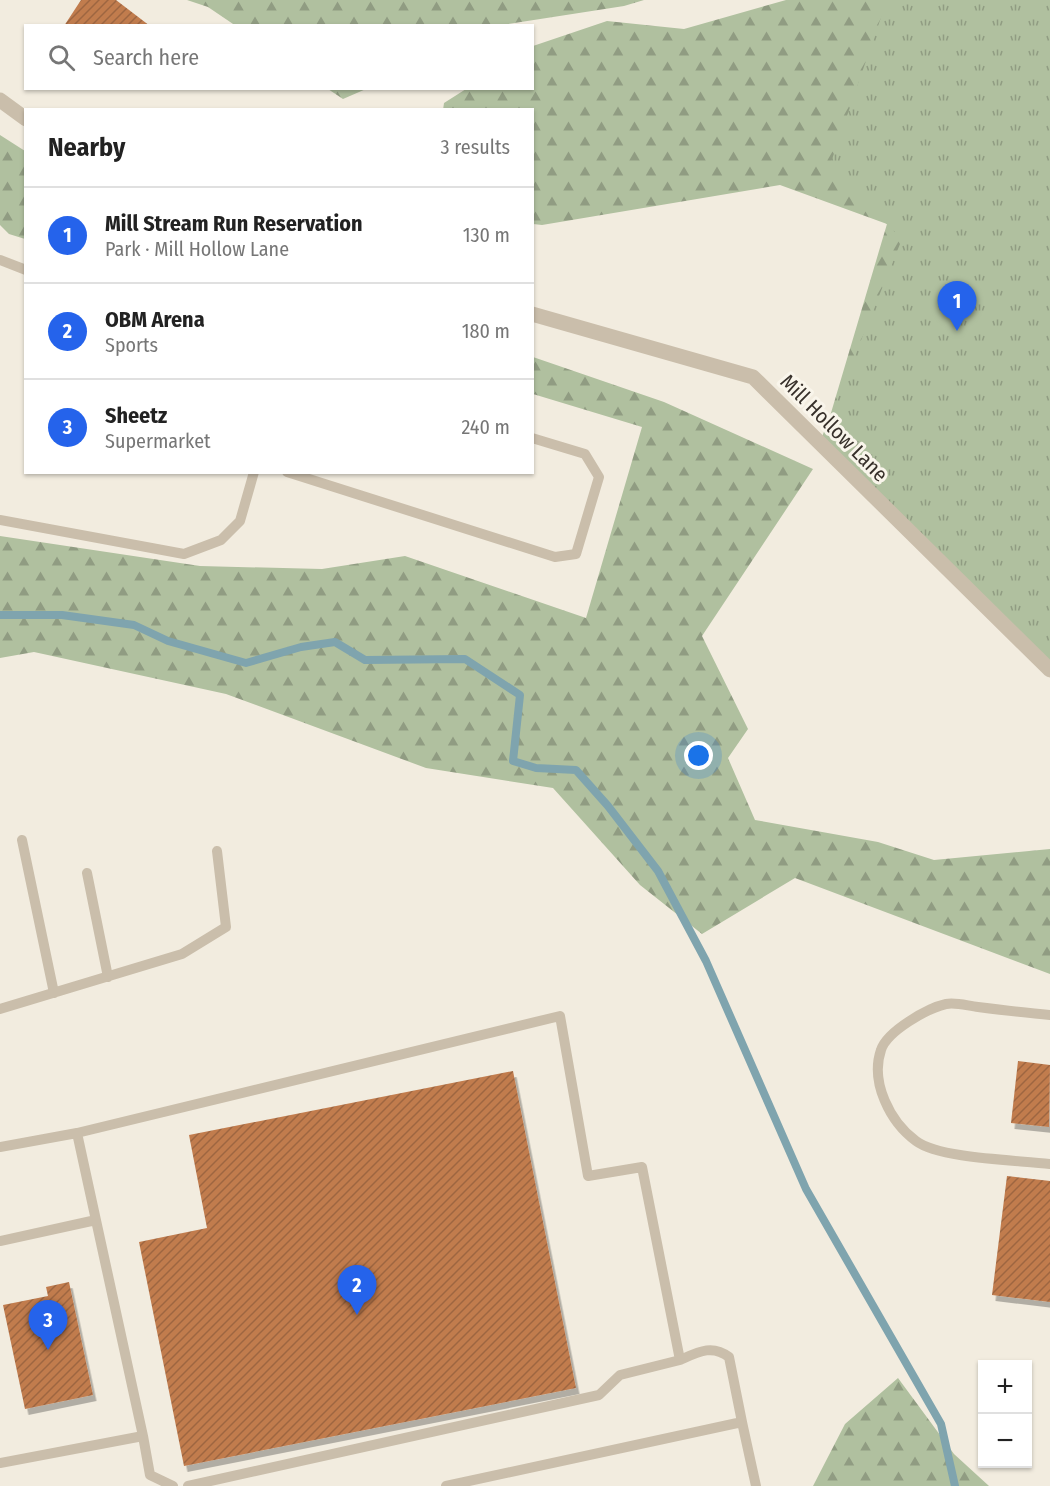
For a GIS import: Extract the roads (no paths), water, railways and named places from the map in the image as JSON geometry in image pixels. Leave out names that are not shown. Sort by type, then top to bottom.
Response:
[{"type":"street","points":[[0,100],[24,118]]},
{"type":"street","name":"Mill Hollow Lane","points":[[534,315],[753,377],[1050,670]]},
{"type":"lane","points":[[0,260],[24,269]]},
{"type":"lane","points":[[293,474],[555,557],[576,554],[600,477],[585,454],[534,439]]},
{"type":"lane","points":[[0,520],[184,554],[220,540],[240,521],[253,474]]},
{"type":"lane","points":[[22,840],[54,993]]},
{"type":"lane","points":[[0,1009],[182,954],[226,927],[217,851]]},
{"type":"lane","points":[[87,873],[108,977]]},
{"type":"lane","points":[[1050,1015],[948,1004],[921,1013],[892,1036],[881,1047],[877,1068],[881,1093],[896,1121],[917,1142],[940,1152],[1050,1164]]},
{"type":"lane","points":[[0,1147],[77,1133],[560,1016],[588,1176],[642,1167],[680,1360]]},
{"type":"lane","points":[[77,1133],[150,1475],[172,1486]]},
{"type":"lane","points":[[0,1241],[96,1220]]},
{"type":"lane","points":[[188,1486],[599,1395],[620,1375],[680,1360],[707,1349],[720,1351],[729,1357],[756,1486]]},
{"type":"lane","points":[[446,1486],[742,1422]]},
{"type":"lane","points":[[0,1463],[143,1436]]},
{"type":"waterway","points":[[0,615],[62,615],[134,625],[168,641],[246,663],[301,647],[335,642],[365,660],[465,659],[520,695],[513,761],[536,768],[576,770],[608,806],[658,871],[706,961],[806,1189],[941,1424],[955,1486]]},
{"type":"place","name":"Mill Stream Run Reservation","points":[[957,331]]},
{"type":"place","name":"OBM Arena","points":[[357,1315]]},
{"type":"place","name":"Sheetz","points":[[48,1350]]}]
